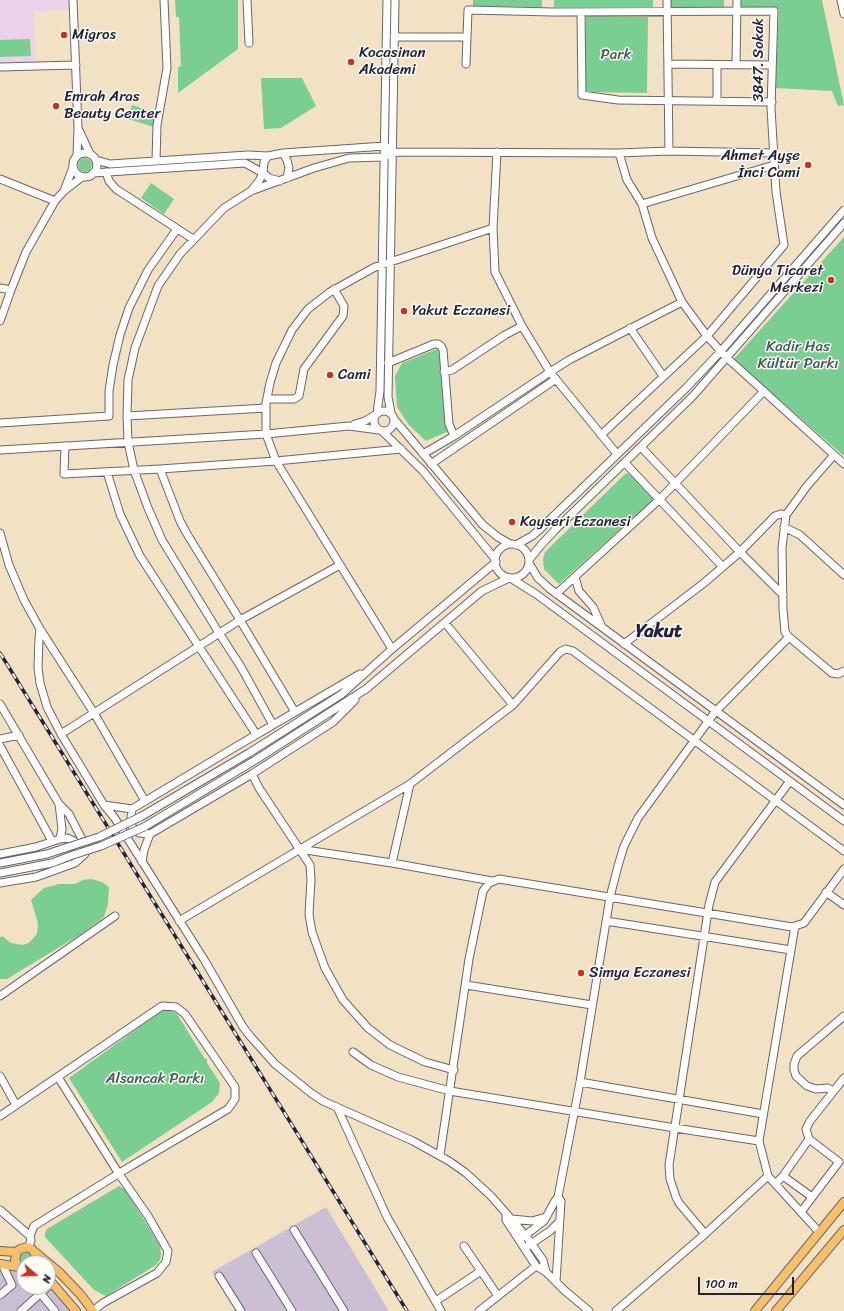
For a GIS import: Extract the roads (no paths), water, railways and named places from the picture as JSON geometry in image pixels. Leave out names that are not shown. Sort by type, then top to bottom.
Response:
[{"type":"main road","points":[[756,1311],[844,1202]]},
{"type":"main road","points":[[776,1311],[844,1230]]},
{"type":"main road","points":[[0,1251],[17,1252],[24,1247],[32,1250],[59,1272],[80,1294],[93,1311]]},
{"type":"main road","points":[[32,1250],[36,1255]]},
{"type":"main road","points":[[1,1264],[16,1267]]},
{"type":"main road","points":[[56,1289],[76,1311]]},
{"type":"street","points":[[73,0],[78,128],[77,156]]},
{"type":"street","points":[[156,161],[157,125],[167,68],[164,0]]},
{"type":"street","points":[[247,0],[249,43]]},
{"type":"street","points":[[349,426],[388,430],[394,423],[388,397],[385,157],[387,0]]},
{"type":"street","points":[[395,0],[392,152],[380,391],[374,422],[376,428],[401,449],[423,471],[495,561],[498,570],[502,575],[510,578],[536,594],[844,821]]},
{"type":"street","points":[[667,0],[669,151]]},
{"type":"street","points":[[736,65],[737,0]]},
{"type":"street","points":[[841,0],[844,14]]},
{"type":"street","name":"3847. Sokak","points":[[467,37],[468,10],[581,12],[774,11],[772,66],[774,165],[776,192],[784,245],[707,336],[601,435]]},
{"type":"street","points":[[581,12],[582,96],[618,100],[772,102]]},
{"type":"street","points":[[394,37],[467,37],[466,64]]},
{"type":"street","points":[[668,64],[772,66]]},
{"type":"street","points":[[717,64],[717,101]]},
{"type":"street","points":[[0,67],[76,65]]},
{"type":"street","points":[[78,128],[90,154],[96,160],[110,164],[248,155],[268,156],[385,146],[392,152]]},
{"type":"street","points":[[273,725],[241,667],[219,634],[162,540],[134,470],[128,442],[128,380],[135,348],[158,286],[180,254],[193,239],[224,208],[251,191],[314,168],[349,158],[385,157],[392,152],[619,153],[669,151],[774,153]]},
{"type":"street","points":[[497,152],[493,228],[495,272],[522,326],[550,372],[617,454]]},
{"type":"street","points":[[64,190],[73,167],[73,161],[82,153],[90,154]]},
{"type":"street","points":[[619,153],[627,180],[642,204],[652,238],[682,302],[707,336],[726,358],[844,464]]},
{"type":"street","points":[[283,154],[287,160],[289,168],[287,178]]},
{"type":"street","points":[[251,191],[263,173],[264,162],[268,156]]},
{"type":"street","points":[[94,174],[97,166],[96,160]]},
{"type":"street","points":[[0,321],[10,290],[26,252],[54,201],[64,190],[82,177],[106,172],[245,163],[269,178],[280,181]]},
{"type":"street","points":[[642,204],[774,165]]},
{"type":"street","points":[[73,167],[76,173],[82,177]]},
{"type":"street","points":[[106,172],[109,181],[116,189],[193,239]]},
{"type":"street","points":[[0,179],[54,201]]},
{"type":"street","points":[[0,864],[47,854],[99,837],[142,816],[342,694],[495,561],[500,549],[532,536],[539,530],[686,388],[721,351],[844,210]]},
{"type":"street","points":[[132,809],[130,818],[132,827],[139,833],[150,834],[252,774],[333,722],[389,668],[482,591],[510,578],[523,575],[527,571],[529,562],[541,545],[693,396],[844,222]]},
{"type":"street","points":[[392,649],[276,461],[266,434],[266,408],[270,383],[276,363],[292,330],[308,309],[334,289],[368,270],[493,228]]},
{"type":"street","points":[[0,424],[109,416],[109,390],[120,335],[130,308],[146,274],[177,229]]},
{"type":"street","points":[[0,288],[10,290]]},
{"type":"street","points":[[267,399],[294,399],[299,396],[304,368],[343,316],[344,306],[334,289]]},
{"type":"street","points":[[423,454],[454,436],[550,372],[630,328],[682,302]]},
{"type":"street","points":[[444,372],[452,370],[505,335],[522,326]]},
{"type":"street","points":[[630,328],[663,376]]},
{"type":"street","points":[[388,364],[434,344],[441,346],[443,350],[449,424],[454,436]]},
{"type":"street","points":[[431,464],[556,379]]},
{"type":"street","points":[[556,594],[660,500],[764,391]]},
{"type":"street","points":[[127,416],[266,408]]},
{"type":"street","points":[[0,450],[266,434],[349,426],[365,421],[385,410],[393,416],[431,464],[483,525],[498,537],[525,550],[529,562],[538,578],[556,594],[715,712],[844,805]]},
{"type":"street","points":[[64,446],[64,474],[276,461],[401,449]]},
{"type":"street","points":[[641,447],[740,552],[783,595]]},
{"type":"street","points":[[834,455],[807,486],[786,515],[782,548],[784,625],[785,632],[789,637],[832,673],[838,674],[844,671]]},
{"type":"street","points":[[625,463],[723,567]]},
{"type":"street","points":[[160,469],[180,521],[187,534],[295,712]]},
{"type":"street","points":[[106,472],[120,514],[138,551],[198,647],[256,734]]},
{"type":"street","points":[[624,644],[704,584],[740,552],[775,516],[781,514],[786,515]]},
{"type":"street","points":[[784,527],[800,535],[844,575]]},
{"type":"street","points":[[0,533],[8,565],[24,600],[40,629],[94,713],[145,801]]},
{"type":"street","points":[[61,734],[240,620],[340,565]]},
{"type":"street","points":[[575,577],[580,592],[593,607],[603,629]]},
{"type":"street","points":[[445,623],[513,705]]},
{"type":"street","points":[[40,629],[38,668],[40,683],[47,707],[61,734],[104,805],[114,817],[205,961],[243,1027],[259,1048],[301,1086],[323,1101],[413,1141],[458,1167],[491,1196],[509,1217],[532,1221],[548,1216]]},
{"type":"street","points":[[556,1282],[560,1201],[558,1197],[575,1112],[610,897],[621,856],[633,827],[708,721],[715,712],[789,637]]},
{"type":"street","points":[[179,921],[410,784],[513,705],[562,651],[569,649],[844,851]]},
{"type":"street","points":[[104,805],[132,809],[256,734],[372,667]]},
{"type":"street","points":[[0,873],[52,863],[101,846],[144,827],[257,759],[366,689]]},
{"type":"street","points":[[0,704],[59,804],[69,814],[85,845],[85,854],[75,863],[36,877],[0,883]]},
{"type":"street","points":[[0,739],[18,736]]},
{"type":"street","points":[[0,746],[52,841]]},
{"type":"street","points":[[252,774],[259,788],[310,865],[311,880],[309,914],[312,932],[325,968],[343,1000],[368,1028],[390,1045],[426,1062],[454,1070]]},
{"type":"street","points":[[705,1234],[679,1203],[672,1185],[670,1165],[711,896],[715,882],[790,781]]},
{"type":"street","points":[[392,863],[410,784]]},
{"type":"street","points":[[59,804],[62,829],[60,839]]},
{"type":"street","points":[[142,862],[144,850],[150,834]]},
{"type":"street","points":[[0,854],[36,847],[66,838],[74,841],[78,851],[78,856],[75,863]]},
{"type":"street","points":[[299,849],[392,863],[492,881]]},
{"type":"street","points":[[440,1156],[466,985],[483,891],[492,881],[499,879],[788,927],[804,922],[844,869]]},
{"type":"street","points":[[826,892],[844,905]]},
{"type":"street","points":[[0,996],[115,916]]},
{"type":"street","points":[[606,921],[791,950]]},
{"type":"street","points":[[795,926],[759,1141],[768,1176],[819,1232]]},
{"type":"street","points":[[466,985],[592,1005]]},
{"type":"street","points":[[0,1116],[162,1006],[176,1007],[185,1014],[235,1087],[235,1099],[228,1109],[131,1166],[34,1226],[30,1236],[32,1250]]},
{"type":"street","points":[[833,1091],[828,1088],[816,1089],[806,1086],[796,1076],[794,1064],[798,1056],[844,1016]]},
{"type":"street","points":[[353,1052],[371,1065],[398,1078],[450,1091],[759,1141]]},
{"type":"street","points":[[0,1076],[16,1104]]},
{"type":"street","points":[[58,1077],[119,1174],[148,1216],[168,1251],[164,1266],[157,1273],[103,1303],[93,1311]]},
{"type":"street","points":[[801,1212],[838,1162],[809,1139],[806,1132],[807,1125],[844,1078]]},
{"type":"street","points":[[580,1082],[763,1114]]},
{"type":"street","points":[[337,1108],[387,1217],[441,1311]]},
{"type":"street","points":[[776,1184],[809,1139]]},
{"type":"street","points":[[616,1311],[705,1234],[768,1176]]},
{"type":"street","points":[[783,1176],[812,1197]]},
{"type":"street","points":[[522,1238],[539,1226],[548,1216],[554,1201],[558,1197]]},
{"type":"street","points":[[0,1210],[30,1236]]},
{"type":"street","points":[[509,1217],[506,1220],[522,1238],[532,1244],[543,1260],[546,1272]]},
{"type":"street","points":[[525,1248],[550,1231],[559,1222]]},
{"type":"street","points":[[294,1230],[344,1311]]},
{"type":"street","points":[[522,1238],[525,1248],[536,1266],[546,1272],[589,1311]]},
{"type":"street","points":[[464,1246],[498,1296]]},
{"type":"street","points":[[256,1253],[292,1311]]},
{"type":"street","points":[[0,1295],[12,1285],[1,1264]]},
{"type":"street","points":[[478,1311],[536,1266]]},
{"type":"street","points":[[436,1301],[481,1271]]},
{"type":"street","points":[[219,1276],[241,1311]]},
{"type":"street","points":[[21,1311],[40,1295]]},
{"type":"street","points":[[42,1295],[55,1311]]},
{"type":"railway","points":[[0,653],[407,1311]]},
{"type":"place","name":"Migros","points":[[64,35]]},
{"type":"place","name":"Kocasinan Akademi","points":[[351,62]]},
{"type":"place","name":"Emrah Aras Beauty Center","points":[[56,106]]},
{"type":"place","name":"Ahmet Ayşe İnci Cami","points":[[808,165]]},
{"type":"place","name":"Dünya Ticaret Merkezi","points":[[831,280]]},
{"type":"place","name":"Yakut Eczanesi","points":[[404,311]]},
{"type":"place","name":"Cami","points":[[330,375]]},
{"type":"place","name":"Kayseri Eczanesi","points":[[512,522]]},
{"type":"place","name":"Simya Eczanesi","points":[[581,973]]},
{"type":"district","name":"Yakut","points":[[659,632]]},
{"type":"park label","name":"Park","points":[[616,55]]},
{"type":"park label","name":"Kadir Has Kültür Parkı","points":[[798,356]]},
{"type":"park label","name":"Alsancak Parkı","points":[[155,1079]]}]
